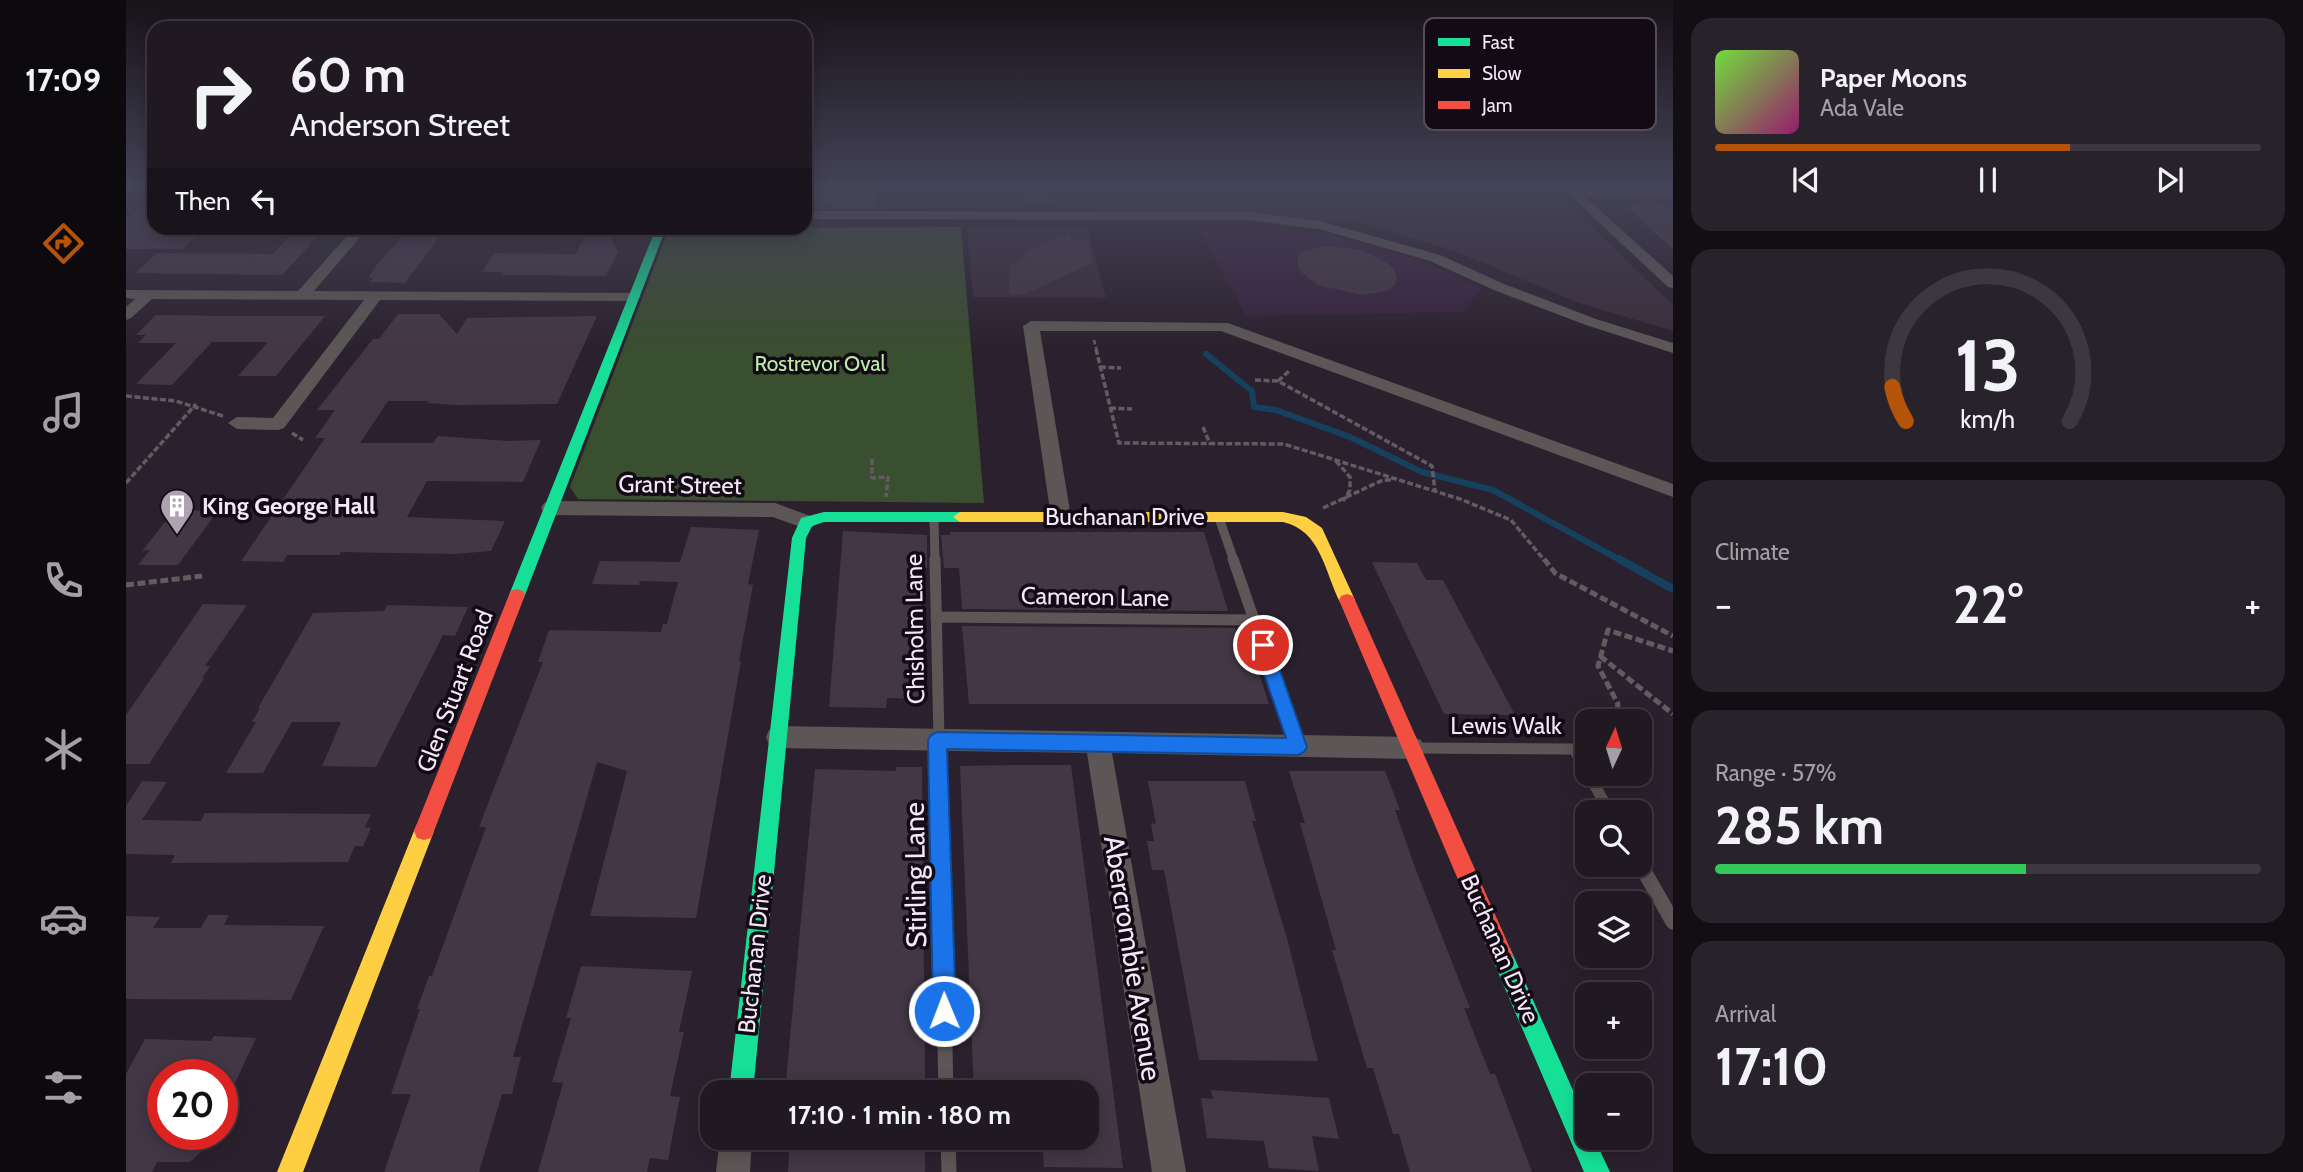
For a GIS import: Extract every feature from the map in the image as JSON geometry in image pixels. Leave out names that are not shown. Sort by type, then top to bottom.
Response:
[{"type":"street","points":[[302,295],[351,240]]},
{"type":"street","name":"Glen Stuart Road","points":[[290,1172],[656,240]]},
{"type":"street","points":[[1371,240],[1435,258],[1511,292],[1673,348]]},
{"type":"street","points":[[1624,240],[1673,284]]},
{"type":"street","points":[[126,294],[634,297]]},
{"type":"street","points":[[126,315],[148,294]]},
{"type":"street","points":[[237,423],[278,424],[375,296]]},
{"type":"street","points":[[1061,517],[1031,326],[1223,326],[1673,491]]},
{"type":"street","name":"Grant Street","points":[[551,508],[775,510],[806,522]]},
{"type":"street","name":"Buchanan Drive","points":[[742,1080],[799,538],[806,522],[824,517],[1283,517],[1301,521],[1317,532],[1597,1172]]},
{"type":"street","points":[[778,737],[1412,748]]},
{"type":"street","name":"Abercrombie Avenue","points":[[1098,744],[1168,1172]]},
{"type":"street","points":[[733,1172],[735,1150]]},
{"type":"lane","name":"Chisholm Lane","points":[[934,517],[937,740]]},
{"type":"lane","points":[[1219,518],[1298,747]]},
{"type":"lane","name":"Cameron Lane","points":[[936,617],[1254,620]]},
{"type":"lane","name":"Stirling Lane","points":[[937,740],[946,1080]]},
{"type":"lane","name":"Lewis Walk","points":[[1412,748],[1575,751]]},
{"type":"lane","points":[[1647,877],[1673,922]]},
{"type":"lane","points":[[948,1150],[949,1172]]},
{"type":"path","points":[[1092,331],[1119,443],[1284,444],[1435,491],[1511,520],[1555,573],[1673,636]]},
{"type":"path","points":[[1100,367],[1121,368]]},
{"type":"path","points":[[1278,381],[1289,371]]},
{"type":"path","points":[[1255,380],[1278,381],[1432,466],[1435,491]]},
{"type":"path","points":[[126,396],[157,397],[196,404],[237,423]]},
{"type":"path","points":[[126,483],[196,404]]},
{"type":"path","points":[[1110,408],[1132,409]]},
{"type":"path","points":[[1203,427],[1210,444]]},
{"type":"path","points":[[872,459],[873,478],[888,478],[886,497]]},
{"type":"path","points":[[1335,460],[1350,477],[1350,490],[1342,502],[1383,480],[1398,480]]},
{"type":"path","points":[[126,585],[202,576]]},
{"type":"path","points":[[1617,709],[1618,705],[1598,666],[1608,630],[1673,651]]},
{"type":"path","points":[[1600,656],[1673,714]]},
{"type":"shaded area","points":[[968,240],[1090,240],[1106,298],[973,297]]},
{"type":"shaded area","points":[[1205,240],[1349,240],[1417,259],[1481,288],[1464,312],[1246,316]]},
{"type":"shaded area","points":[[1418,240],[1605,240],[1673,305],[1673,331],[1579,303],[1457,252]]},
{"type":"green space","name":"Rostrevor Oval","points":[[665,240],[962,240],[984,503],[578,499],[570,487]]},
{"type":"building","points":[[126,240],[192,240],[182,249],[126,249]]},
{"type":"building","points":[[287,240],[315,240],[282,275],[135,273],[157,253],[273,254]]},
{"type":"building","points":[[399,240],[437,240],[405,283],[370,282],[373,278],[368,278]]},
{"type":"building","points":[[583,240],[612,240],[618,252],[606,276],[502,275],[504,272],[482,272],[494,253],[575,254]]},
{"type":"building","points":[[1055,240],[1087,240],[1092,263],[1025,294],[1009,294],[1010,265],[1027,258],[1022,254]]},
{"type":"building","points":[[1663,240],[1673,240],[1673,249]]},
{"type":"building","points":[[1327,246],[1359,249],[1386,262],[1394,269],[1397,278],[1395,285],[1387,291],[1362,295],[1318,285],[1300,271],[1297,257],[1303,251]]},
{"type":"building","points":[[398,314],[439,314],[457,334],[467,318],[597,316],[557,404],[455,405],[427,403],[429,401],[388,401],[360,443],[433,443],[438,436],[508,441],[541,440],[523,482],[427,481],[407,517],[505,521],[491,551],[453,554],[341,552],[339,555],[287,555],[283,562],[241,561],[325,438],[315,438],[335,410],[317,410],[373,339],[379,339]]},
{"type":"building","points":[[156,315],[325,316],[276,376],[238,376],[268,342],[212,342],[172,385],[136,384],[176,343],[138,343],[146,335],[136,335]]},
{"type":"building","name":"King George Hall","points":[[189,510],[217,512],[178,565],[138,565],[150,550],[142,551],[166,521],[174,521],[180,513]]},
{"type":"building","points":[[691,527],[759,530],[748,584],[753,585],[741,661],[696,918],[590,916],[627,771],[597,762],[513,1057],[521,1057],[512,1094],[502,1094],[479,1172],[384,1172],[411,1094],[391,1094],[420,1009],[417,1009],[429,976],[432,976],[486,827],[479,827],[543,662],[538,662],[549,630],[661,632],[663,624],[667,624],[678,582],[592,584],[600,561],[680,562]]},
{"type":"building","points":[[843,531],[927,535],[927,568],[922,568],[921,573],[923,699],[887,698],[886,708],[829,707]]},
{"type":"building","points":[[950,532],[1204,532],[1228,611],[962,609],[959,568],[944,568],[941,535],[951,535]]},
{"type":"building","points":[[1372,562],[1417,563],[1426,580],[1443,580],[1515,715],[1444,714]]},
{"type":"building","points":[[203,604],[247,605],[205,666],[210,666],[204,679],[149,764],[126,764],[126,715]]},
{"type":"building","points":[[387,605],[468,607],[455,636],[443,635],[376,767],[322,766],[341,722],[292,722],[263,773],[226,773],[256,722],[252,722],[258,708],[313,613],[384,611]]},
{"type":"building","points":[[962,626],[1235,628],[1244,658],[1254,658],[1269,704],[969,704]]},
{"type":"building","points":[[1071,765],[1123,1168],[1044,1167],[1043,1150],[1099,1150],[1099,1080],[973,1080],[960,766]]},
{"type":"building","points":[[896,767],[922,767],[925,1079],[786,1080],[815,769],[896,771]]},
{"type":"building","points":[[1289,771],[1385,771],[1400,810],[1395,810],[1414,865],[1470,1008],[1464,1008],[1490,1074],[1495,1074],[1532,1172],[1410,1172],[1399,1134],[1393,1134],[1373,1068],[1367,1068],[1332,950],[1336,950],[1300,823],[1305,823]]},
{"type":"building","points":[[142,781],[167,782],[142,820],[201,821],[205,813],[371,814],[365,827],[371,828],[363,846],[355,846],[348,862],[171,863],[175,855],[126,854],[126,806]]},
{"type":"building","points":[[1148,781],[1245,781],[1256,821],[1252,821],[1288,942],[1318,1061],[1199,1060],[1164,870],[1152,870],[1147,841],[1154,841],[1151,823],[1156,824]]},
{"type":"building","points":[[208,915],[229,915],[224,925],[324,926],[291,1000],[126,999],[126,916],[160,917],[153,928],[201,928]]},
{"type":"building","points":[[581,966],[692,971],[679,1032],[684,1032],[670,1096],[680,1097],[668,1160],[650,1158],[647,1172],[538,1172],[563,1083],[552,1082],[571,1018],[566,1018]]},
{"type":"building","points":[[214,1036],[256,1038],[238,1077],[238,1059],[147,1059],[147,1150],[203,1150],[190,1162],[157,1162],[152,1172],[126,1172],[126,1074],[145,1039],[211,1041]]},
{"type":"building","points":[[1211,1090],[1329,1098],[1339,1139],[1312,1136],[1319,1171],[1269,1168],[1264,1141],[1207,1138],[1201,1098],[1213,1099]]},
{"type":"building","points":[[789,1150],[925,1150],[925,1172],[788,1172]]},
{"type":"waterway","points":[[1206,354],[1252,391],[1254,407],[1276,410],[1350,437],[1422,472],[1493,490],[1622,561]]},
{"type":"waterway","points":[[1619,559],[1673,589]]},
{"type":"traffic: fast","points":[[517,595],[656,240]]},
{"type":"traffic: fast","points":[[742,1080],[799,538],[806,522],[824,517],[960,517]]},
{"type":"traffic: fast","points":[[1502,956],[1597,1172]]},
{"type":"traffic: slow","points":[[960,517],[1283,517],[1301,521],[1317,532],[1347,600]]},
{"type":"traffic: slow","points":[[290,1172],[424,831]]},
{"type":"traffic: jam","points":[[424,831],[517,595]]},
{"type":"traffic: jam","points":[[1347,600],[1502,956]]},
{"type":"place","name":"King George Hall","points":[[177,536]]},
{"type":"route","points":[[944,1011],[937,740],[1298,747],[1263,645]]}]
